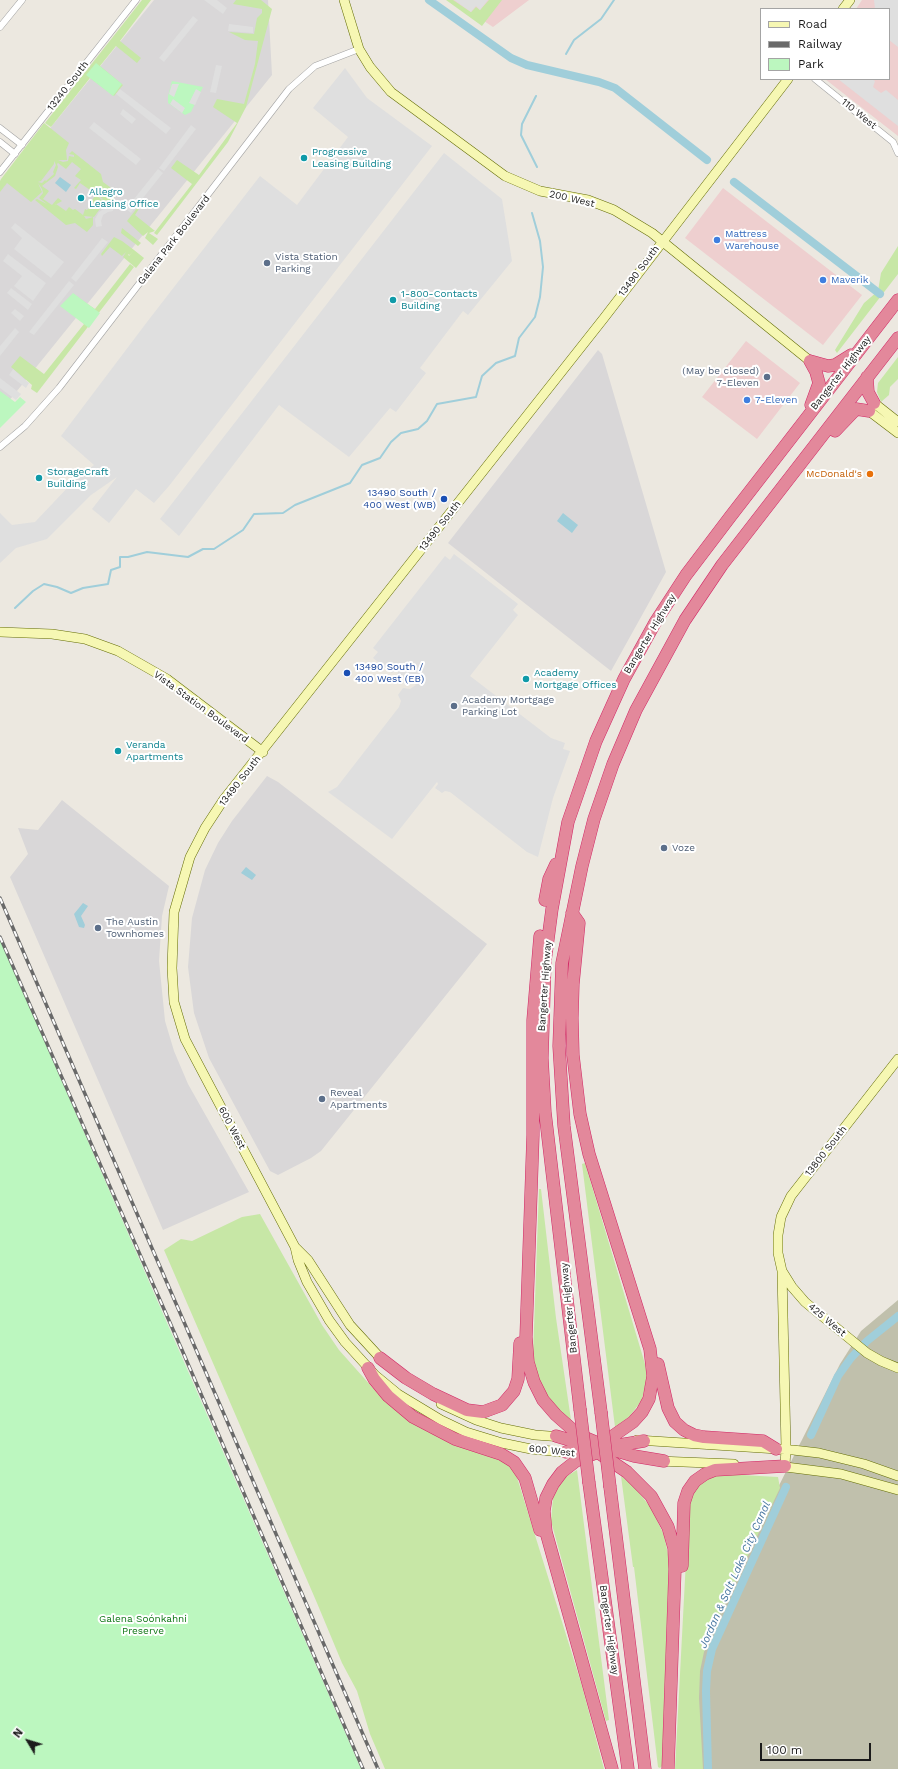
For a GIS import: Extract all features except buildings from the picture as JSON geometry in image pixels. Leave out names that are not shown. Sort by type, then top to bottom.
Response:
[{"type":"highway","name":"Bangerter Highway","points":[[628,1769],[589,1483],[545,1112],[542,1058],[545,962],[561,856],[576,795],[596,741],[624,679],[643,643],[686,575],[806,417],[898,300]]},
{"type":"highway","name":"Bangerter Highway","points":[[646,1769],[564,1126],[560,1073],[559,1018],[562,963],[582,866],[601,798],[627,729],[648,684],[699,598],[800,463],[898,338]]},
{"type":"highway","points":[[810,361],[828,366],[835,365],[860,349]]},
{"type":"highway","points":[[806,417],[819,383],[816,372],[810,361]]},
{"type":"highway","points":[[800,463],[812,460],[843,421],[856,409],[871,407],[867,377]]},
{"type":"highway","points":[[561,856],[549,879],[540,932],[534,988],[533,1135],[526,1354],[534,1382],[543,1400],[556,1415],[627,1472],[648,1492],[664,1516],[671,1538],[675,1569],[668,1769]]},
{"type":"highway","points":[[572,913],[579,924],[574,964],[572,1018],[574,1068],[580,1114],[588,1154],[650,1349],[653,1376],[649,1399],[638,1417],[597,1448],[568,1467],[553,1484],[546,1498],[544,1518],[612,1769]]},
{"type":"highway","points":[[380,1358],[419,1386],[462,1408],[477,1412],[496,1408],[507,1401],[516,1385],[521,1326],[528,1293]]},
{"type":"highway","points":[[650,1349],[655,1356],[669,1413],[675,1422],[684,1430],[704,1437],[763,1441],[781,1449]]},
{"type":"highway","points":[[368,1368],[374,1379],[388,1396],[413,1417],[455,1439],[506,1456],[519,1467],[525,1478],[539,1528],[581,1654]]},
{"type":"highway","points":[[556,1436],[597,1448],[664,1461]]},
{"type":"highway","points":[[566,1452],[644,1441]]},
{"type":"highway","points":[[671,1683],[680,1611],[684,1503],[688,1491],[700,1477],[711,1472],[785,1466]]},
{"type":"main road","name":"200 West","points":[[344,0],[359,49],[378,79],[391,92],[505,176],[540,191],[588,200],[614,210],[662,241],[810,361]]},
{"type":"main road","points":[[844,8],[850,0]]},
{"type":"main road","name":"13490 South","points":[[176,1006],[172,968],[174,912],[190,858],[205,828],[224,799],[263,752],[604,318],[787,80]]},
{"type":"main road","points":[[871,407],[898,422]]},
{"type":"main road","points":[[871,407],[898,434]]},
{"type":"main road","name":"Vista Station Boulevard","points":[[0,632],[52,634],[78,638],[118,651],[167,679],[263,752]]},
{"type":"main road","name":"600 West","points":[[176,1006],[185,1038],[295,1248],[298,1260],[305,1276],[326,1315],[349,1348],[368,1368],[406,1399],[441,1420],[466,1432],[502,1444],[531,1449],[566,1452]]},
{"type":"main road","name":"13800 South","points":[[778,1253],[778,1235],[781,1217],[791,1196],[898,1059]]},
{"type":"main road","name":"600 West","points":[[295,1248],[311,1264],[350,1325],[380,1358],[419,1390],[463,1415],[488,1424],[514,1431],[556,1436]]},
{"type":"main road","name":"425 West","points":[[778,1253],[782,1270],[792,1288],[805,1302],[867,1353],[898,1368]]},
{"type":"main road","points":[[782,1270],[781,1449],[785,1466]]},
{"type":"main road","points":[[644,1441],[781,1449],[819,1453],[864,1464],[898,1476]]},
{"type":"main road","points":[[664,1461],[785,1466],[841,1474],[898,1490]]},
{"type":"street","points":[[0,27],[22,0]]},
{"type":"street","name":"13240 South","points":[[0,172],[136,0]]},
{"type":"street","name":"Galena Park Boulevard","points":[[0,447],[25,426],[59,388],[289,89],[315,66],[359,49]]},
{"type":"street","name":"110 West","points":[[816,80],[893,142],[898,153]]},
{"type":"street","points":[[0,128],[22,145]]},
{"type":"street","points":[[0,142],[15,154]]},
{"type":"shaded area","points":[[154,0],[268,0],[272,75],[0,412],[0,190]]},
{"type":"shaded area","points":[[204,0],[217,0],[227,8],[223,14]]},
{"type":"shaded area","points":[[452,0],[529,0],[493,27]]},
{"type":"shaded area","points":[[454,0],[488,0],[480,10],[476,6],[471,12]]},
{"type":"shaded area","points":[[862,0],[898,0],[898,136],[826,80],[890,80],[890,8],[857,8]]},
{"type":"shaded area","points":[[874,0],[898,0],[898,47],[890,41],[890,8],[875,8]]},
{"type":"shaded area","points":[[193,16],[198,20],[164,62],[159,58]]},
{"type":"shaded area","points":[[229,24],[253,27],[253,33],[228,31]]},
{"type":"shaded area","points":[[216,65],[222,66],[216,93],[210,92]]},
{"type":"shaded area","name":"Vista Station Parking","points":[[345,68],[367,98],[432,146],[169,486],[154,503],[136,489],[109,523],[92,509],[117,477],[91,495],[47,539],[16,548],[0,563],[0,513],[12,525],[35,522],[72,483],[94,465],[61,436],[260,176],[297,205],[348,137],[313,108]]},
{"type":"shaded area","points":[[839,80],[875,81],[873,87],[881,93],[886,90],[898,100],[898,126]]},
{"type":"shaded area","points":[[172,84],[179,84],[174,97],[169,94]]},
{"type":"shaded area","points":[[120,89],[171,128],[166,134],[116,94]]},
{"type":"shaded area","points":[[196,89],[201,92],[195,105],[189,103]]},
{"type":"shaded area","points":[[173,99],[185,108],[182,113],[170,104]]},
{"type":"shaded area","points":[[123,109],[136,119],[132,124],[120,114]]},
{"type":"shaded area","points":[[94,122],[141,159],[136,165],[89,128]]},
{"type":"shaded area","points":[[191,125],[196,129],[164,171],[159,168]]},
{"type":"shaded area","name":"Vista Station Parking","points":[[444,153],[502,199],[512,261],[468,315],[463,311],[420,368],[426,373],[396,412],[390,408],[349,457],[279,405],[179,536],[160,519]]},
{"type":"shaded area","points":[[158,169],[163,173],[131,213],[126,209]]},
{"type":"shaded area","points":[[723,188],[862,295],[823,345],[685,238]]},
{"type":"shaded area","points":[[108,206],[114,206],[113,211],[103,215],[101,221],[102,226],[96,227],[95,219],[99,212]]},
{"type":"shaded area","points":[[15,223],[64,262],[51,278],[14,249],[22,238],[11,228]]},
{"type":"shaded area","points":[[102,238],[108,242],[76,282],[71,278]]},
{"type":"shaded area","points":[[8,254],[46,283],[33,301],[14,286],[22,276],[3,261]]},
{"type":"shaded area","points":[[69,281],[74,285],[34,335],[29,332]]},
{"type":"shaded area","points":[[11,288],[32,304],[28,310],[7,293]]},
{"type":"shaded area","points":[[15,309],[24,316],[20,321],[11,313]]},
{"type":"shaded area","points":[[15,328],[19,332],[0,356],[0,346]]},
{"type":"shaded area","points":[[746,341],[800,383],[757,439],[702,397]]},
{"type":"shaded area","points":[[598,350],[602,354],[666,572],[611,671],[448,543]]},
{"type":"shaded area","points":[[13,369],[29,383],[26,388],[9,375]]},
{"type":"shaded area","points":[[0,378],[21,394],[16,400],[0,388]]},
{"type":"shaded area","name":"Academy Mortgage Parking Lot","points":[[454,554],[518,604],[513,610],[518,615],[470,676],[551,738],[565,743],[563,749],[570,751],[553,798],[538,857],[527,852],[450,792],[445,791],[442,793],[435,788],[438,784],[437,782],[392,839],[328,792],[337,787],[399,707],[401,701],[398,695],[403,688],[410,689],[416,685],[407,677],[402,681],[396,676],[398,673],[397,669],[392,673],[373,658],[378,652],[373,648],[445,556],[450,560]]},
{"type":"shaded area","points":[[267,776],[278,782],[487,944],[321,1151],[311,1158],[278,1175],[270,1171],[209,1058],[194,1013],[188,967],[192,918],[205,870],[218,843],[232,821]]},
{"type":"shaded area","name":"The Austin Townhomes","points":[[62,800],[169,886],[162,916],[159,961],[165,1021],[174,1051],[188,1084],[249,1192],[163,1230],[10,877],[28,854],[18,828],[38,830]]},
{"type":"shaded area","points":[[898,1300],[898,1769],[698,1769],[697,1661],[716,1611],[840,1364],[861,1331]]},
{"type":"green space","points":[[142,0],[151,0],[120,41],[141,58],[137,63],[116,46],[100,66],[123,85],[114,96],[90,78],[51,127],[45,123]]},
{"type":"green space","points":[[236,0],[261,0],[272,9],[246,107],[228,142],[157,235],[154,233],[192,184],[171,168],[177,160],[199,175],[237,123],[213,107],[217,99],[244,104],[255,64],[258,41],[245,40],[229,32],[254,34],[257,18],[262,13],[262,9],[233,4]]},
{"type":"green space","points":[[446,0],[453,0],[471,12],[476,7],[480,10],[489,0],[502,0],[482,26]]},
{"type":"green space","points":[[96,63],[122,84],[113,96],[86,75]]},
{"type":"green space","points":[[172,81],[203,87],[191,112],[185,115],[168,103],[168,96]]},
{"type":"green space","points":[[44,123],[69,143],[66,150],[67,160],[58,160],[63,162],[68,161],[69,156],[74,157],[74,155],[69,154],[72,151],[101,174],[103,182],[118,193],[110,203],[103,205],[102,202],[102,206],[94,217],[84,216],[86,219],[93,217],[93,225],[87,232],[75,223],[66,225],[35,200],[37,199],[47,204],[39,198],[43,193],[38,183],[42,192],[31,202],[7,183],[0,192],[0,181]],"holes":[[[54,161],[56,165],[53,172],[54,174],[46,181],[45,180],[42,183],[38,182],[41,181],[54,164]],[[72,162],[81,169],[75,176],[81,180],[74,188],[76,189],[80,183],[103,199],[102,200],[96,195],[91,201],[93,203],[87,210],[85,209],[83,215],[75,209],[73,210],[69,207],[66,211],[56,204],[62,201],[58,198],[52,205],[43,199],[49,191],[42,186],[55,176],[58,163],[66,169]]]},
{"type":"green space","points":[[141,203],[142,204],[135,215],[155,231],[149,233],[158,239],[153,245],[145,238],[148,232],[143,236],[127,221]]},
{"type":"green space","points":[[122,228],[141,243],[138,246],[121,233]]},
{"type":"green space","points":[[114,237],[122,241],[144,258],[136,268],[123,257],[126,252],[122,256],[110,247],[102,256],[101,254]]},
{"type":"green space","points":[[898,246],[898,274],[837,353],[835,350],[864,303],[878,291],[881,273]]},
{"type":"green space","points":[[130,264],[134,267],[37,393],[31,389],[32,385],[11,367],[20,356],[44,374],[84,324],[69,298],[73,294],[95,309]]},
{"type":"green space","points":[[73,293],[100,313],[89,328],[60,306]]},
{"type":"green space","points":[[898,357],[898,379],[890,387],[889,395],[881,402],[877,392],[878,383]]},
{"type":"green space","points":[[0,391],[15,402],[20,397],[26,402],[0,428]]},
{"type":"green space","name":"Galena Soónkahni Preserve","points":[[0,939],[361,1769],[0,1769]]},
{"type":"green space","points":[[585,1163],[645,1364],[647,1377],[642,1400],[629,1417],[615,1427],[582,1164]]},
{"type":"green space","points":[[539,1189],[541,1189],[556,1318],[571,1420],[559,1410],[547,1395],[539,1380],[533,1356]]},
{"type":"green space","points":[[260,1214],[322,1325],[339,1350],[380,1396],[404,1416],[502,1459],[515,1471],[582,1686],[604,1769],[385,1769],[370,1734],[357,1691],[342,1663],[164,1250],[181,1239],[192,1241],[242,1217]]},
{"type":"green space","points":[[577,1470],[609,1720],[606,1721],[551,1521],[553,1498],[558,1488],[567,1476]]},
{"type":"green space","points":[[724,1474],[778,1477],[780,1488],[710,1635],[704,1652],[700,1671],[699,1698],[703,1769],[675,1769],[689,1503],[694,1492],[702,1482]]},
{"type":"green space","points":[[621,1476],[633,1485],[651,1508],[664,1535],[669,1559],[662,1766],[660,1768],[658,1767],[634,1567]]},
{"type":"water","points":[[60,177],[71,185],[66,192],[55,183]]},
{"type":"water","points":[[563,513],[578,525],[572,533],[557,521]]},
{"type":"water","points":[[246,867],[256,875],[252,880],[241,873]]},
{"type":"water","points":[[83,903],[88,906],[81,916],[85,925],[84,928],[79,927],[74,914]]},
{"type":"waterway","name":"Jordan & Salt Lake City Canal","points":[[429,0],[511,58],[527,65],[599,82],[615,88],[707,160]]},
{"type":"waterway","points":[[566,54],[574,40],[601,19],[614,0]]},
{"type":"waterway","points":[[536,96],[522,124],[521,135],[537,167]]},
{"type":"waterway","name":"Jordan & Salt Lake City Canal","points":[[734,182],[880,294]]},
{"type":"waterway","points":[[15,608],[33,591],[44,584],[57,587],[71,593],[83,588],[108,584],[111,570],[120,567],[120,557],[128,557],[147,552],[188,557],[203,549],[214,549],[243,530],[254,514],[283,513],[295,505],[350,483],[362,465],[380,458],[391,442],[401,433],[418,429],[427,421],[437,404],[476,397],[482,376],[496,363],[515,356],[519,338],[535,317],[540,297],[543,267],[540,241],[532,213]]},
{"type":"waterway","name":"Jordan & Salt Lake City Canal","points":[[811,1435],[838,1376],[851,1358],[867,1341],[898,1316]]},
{"type":"waterway","name":"Jordan & Salt Lake City Canal","points":[[708,1769],[706,1691],[707,1671],[712,1649],[786,1487]]},
{"type":"railway","points":[[0,898],[378,1769]]},
{"type":"railway","points":[[0,937],[182,1350],[363,1769]]},
{"type":"place","name":"Progressive Leasing Building","points":[[304,158]]},
{"type":"place","name":"Allegro Leasing Office","points":[[81,198]]},
{"type":"place","name":"Mattress Warehouse","points":[[717,240]]},
{"type":"place","name":"Vista Station Parking","points":[[267,263]]},
{"type":"place","name":"Maverik","points":[[823,280]]},
{"type":"place","name":"1-800-Contacts Building","points":[[393,300]]},
{"type":"place","name":"(May be closed) 7-Eleven","points":[[767,377]]},
{"type":"place","name":"7-Eleven","points":[[747,400]]},
{"type":"place","name":"McDonald's","points":[[870,474]]},
{"type":"place","name":"StorageCraft Building","points":[[39,478]]},
{"type":"place","name":"13490 South / 400 West (WB)","points":[[444,499]]},
{"type":"place","name":"13490 South / 400 West (EB)","points":[[347,673]]},
{"type":"place","name":"Academy Mortgage Offices","points":[[526,679]]},
{"type":"place","name":"Academy Mortgage Parking Lot","points":[[454,706]]},
{"type":"place","name":"Veranda Apartments","points":[[118,751]]},
{"type":"place","name":"Voze","points":[[664,848]]},
{"type":"place","name":"The Austin Townhomes","points":[[98,928]]},
{"type":"place","name":"Reveal Apartments","points":[[322,1099]]}]
